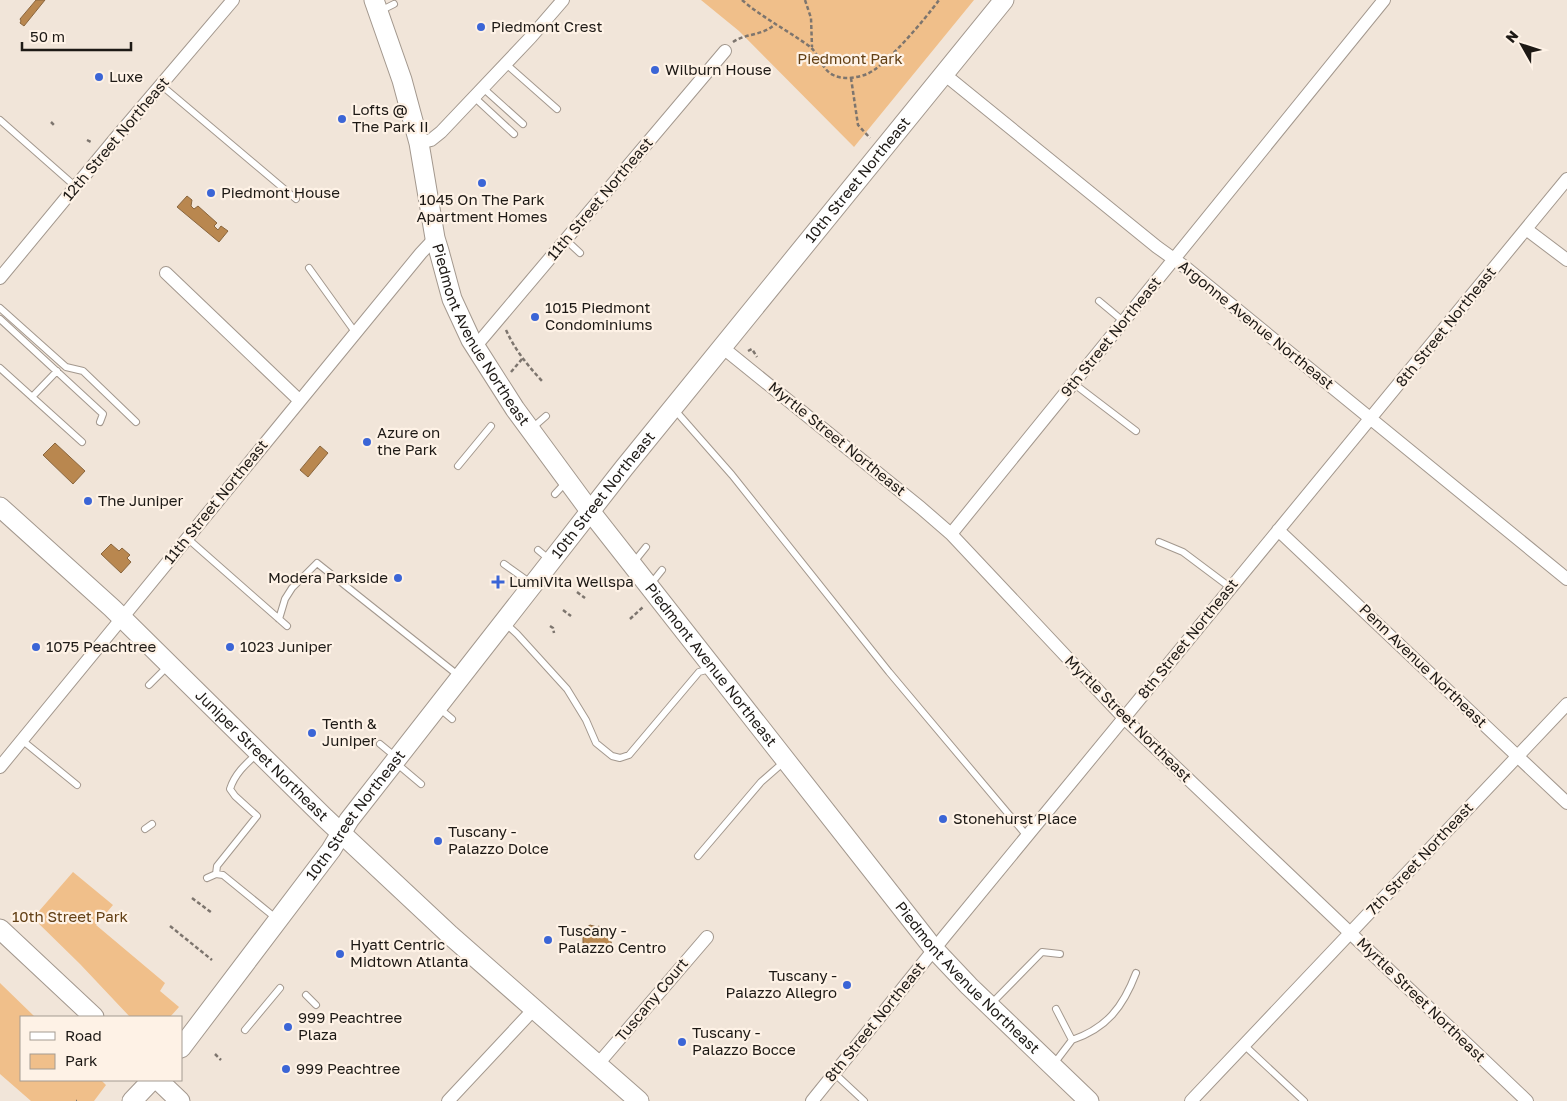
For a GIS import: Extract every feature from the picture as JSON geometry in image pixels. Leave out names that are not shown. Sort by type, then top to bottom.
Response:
[{"type":"main road","name":"10th Street Northeast","points":[[182,1047],[331,850],[349,820],[396,761],[445,714],[461,678],[533,585],[545,555],[590,511],[1004,0]]},
{"type":"main road","name":"Piedmont Avenue Northeast","points":[[382,5],[419,143],[435,238],[452,299],[462,324],[475,347],[530,430],[590,511],[934,949],[1089,1101]]},
{"type":"main road","name":"Juniper Street Northeast","points":[[0,507],[122,618],[341,833],[450,935],[639,1101]]},
{"type":"main road","points":[[0,929],[93,1016]]},
{"type":"main road","points":[[132,1101],[151,1081]]},
{"type":"main road","points":[[159,1081],[180,1101]]},
{"type":"street","name":"12th Street Northeast","points":[[0,278],[234,0]]},
{"type":"street","points":[[419,143],[431,140],[441,132],[532,37],[563,0]]},
{"type":"street","name":"9th Street Northeast","points":[[951,534],[1384,0]]},
{"type":"street","name":"11th Street Northeast","points":[[475,347],[725,51]]},
{"type":"street","name":"Argonne Avenue Northeast","points":[[944,74],[1156,247],[1174,258],[1567,579]]},
{"type":"street","name":"8th Street Northeast","points":[[812,1101],[934,949],[1567,179]]},
{"type":"street","points":[[1526,229],[1567,260]]},
{"type":"street","name":"11th Street Northeast","points":[[0,767],[355,332],[420,253],[435,238]]},
{"type":"street","points":[[166,273],[300,400]]},
{"type":"street","name":"Myrtle Street Northeast","points":[[722,347],[951,534],[1124,718],[1527,1101]]},
{"type":"street","name":"Penn Avenue Northeast","points":[[1278,530],[1567,803]]},
{"type":"street","name":"7th Street Northeast","points":[[1191,1101],[1567,704]]},
{"type":"street","name":"Tuscany Court","points":[[598,1064],[707,937]]},
{"type":"street","points":[[448,1101],[534,1009]]},
{"type":"lane","points":[[506,64],[558,109]]},
{"type":"lane","points":[[161,86],[296,199]]},
{"type":"lane","points":[[479,93],[523,124]]},
{"type":"lane","points":[[479,93],[514,134]]},
{"type":"lane","points":[[0,120],[76,187]]},
{"type":"lane","points":[[566,240],[580,253]]},
{"type":"lane","points":[[309,268],[355,332]]},
{"type":"lane","points":[[1099,301],[1123,321]]},
{"type":"lane","points":[[0,308],[66,367],[83,372],[136,422]]},
{"type":"lane","points":[[0,319],[103,414],[100,422]]},
{"type":"lane","points":[[0,368],[82,442]]},
{"type":"lane","points":[[32,397],[57,371]]},
{"type":"lane","points":[[1073,383],[1136,431]]},
{"type":"lane","points":[[672,408],[732,475],[889,672],[1027,836]]},
{"type":"lane","points":[[530,430],[546,416]]},
{"type":"lane","points":[[458,466],[491,426]]},
{"type":"lane","points":[[555,494],[567,480]]},
{"type":"lane","points":[[187,538],[287,626]]},
{"type":"lane","points":[[1159,542],[1183,552],[1231,588]]},
{"type":"lane","points":[[632,564],[646,547]]},
{"type":"lane","points":[[279,619],[285,599],[292,588],[316,563],[461,678]]},
{"type":"lane","points":[[504,564],[533,585]]},
{"type":"lane","points":[[649,586],[662,570]]},
{"type":"lane","points":[[505,623],[567,689],[586,720],[596,743],[612,756],[620,758],[628,755],[699,672],[714,668]]},
{"type":"lane","points":[[150,685],[169,664]]},
{"type":"lane","points":[[23,741],[77,785]]},
{"type":"lane","points":[[380,744],[422,784]]},
{"type":"lane","points":[[216,874],[217,866],[258,816],[235,796],[230,788],[240,771],[259,752]]},
{"type":"lane","points":[[698,856],[761,782],[786,761]]},
{"type":"lane","points":[[145,829],[152,824]]},
{"type":"lane","points":[[207,878],[216,874],[223,876],[278,920]]},
{"type":"lane","points":[[990,1006],[1042,952],[1060,954]]},
{"type":"lane","points":[[1052,1066],[1072,1040],[1088,1035],[1113,1014],[1128,995],[1136,973]]},
{"type":"lane","points":[[244,1030],[280,988]]},
{"type":"lane","points":[[306,996],[316,1005]]},
{"type":"lane","points":[[1056,1009],[1072,1040]]},
{"type":"lane","points":[[1244,1045],[1304,1101]]},
{"type":"lane","points":[[834,1073],[864,1101]]},
{"type":"path","points":[[742,0],[775,24],[812,47],[830,73],[844,78],[867,74],[884,63],[939,0]]},
{"type":"path","points":[[805,0],[811,18],[812,47]]},
{"type":"path","points":[[725,51],[738,38],[768,30],[775,24]]},
{"type":"path","points":[[851,78],[858,125],[881,151]]},
{"type":"path","points":[[87,140],[91,142]]},
{"type":"path","points":[[506,330],[522,359],[543,382]]},
{"type":"path","points":[[510,373],[522,359]]},
{"type":"path","points":[[577,592],[585,598]]},
{"type":"path","points":[[630,619],[643,606]]},
{"type":"path","points":[[563,610],[571,616]]},
{"type":"path","points":[[550,626],[553,628],[554,634]]},
{"type":"path","points":[[192,898],[212,913]]},
{"type":"path","points":[[170,926],[212,960]]},
{"type":"path","points":[[214,1054],[221,1060]]},
{"type":"green space","name":"Piedmont Park","points":[[701,0],[974,0],[854,147],[739,31]]},
{"type":"green space","name":"10th Street Park","points":[[73,872],[113,905],[96,925],[165,983],[160,991],[179,1007],[171,1016],[129,1016],[33,918]]},
{"type":"green space","points":[[0,983],[34,1016],[20,1016],[20,1081],[102,1081],[106,1085],[94,1101],[31,1101],[0,1074]]},
{"type":"shaded area","points":[[36,0],[45,0],[24,26],[20,23],[20,19]]},
{"type":"shaded area","points":[[187,196],[192,200],[191,206],[194,209],[198,206],[217,223],[214,226],[218,230],[221,226],[228,231],[219,242],[177,207]]},
{"type":"shaded area","points":[[55,443],[85,471],[73,484],[43,455]]},
{"type":"shaded area","points":[[320,446],[328,453],[308,477],[300,470]]},
{"type":"shaded area","points":[[111,544],[119,551],[122,548],[130,555],[127,558],[131,562],[121,573],[101,554]]},
{"type":"shaded area","points":[[590,925],[599,926],[612,937],[610,939],[612,945],[609,953],[596,954],[583,943],[583,930]]},
{"type":"place","name":"Piedmont Crest","points":[[481,27]]},
{"type":"place","name":"Wilburn House","points":[[655,70]]},
{"type":"place","name":"Luxe","points":[[99,77]]},
{"type":"place","name":"Lofts @ The Park II","points":[[342,119]]},
{"type":"place","name":"1045 On The Park Apartment Homes","points":[[482,183]]},
{"type":"place","name":"Piedmont House","points":[[211,193]]},
{"type":"place","name":"1015 Piedmont Condominiums","points":[[535,317]]},
{"type":"place","name":"Azure on the Park","points":[[367,442]]},
{"type":"place","name":"The Juniper","points":[[88,501]]},
{"type":"place","name":"Modera Parkside","points":[[398,578]]},
{"type":"place","name":"LumiVita Wellspa","points":[[498,582]]},
{"type":"place","name":"1075 Peachtree","points":[[36,647]]},
{"type":"place","name":"1023 Juniper","points":[[230,647]]},
{"type":"place","name":"Tenth & Juniper","points":[[312,733]]},
{"type":"place","name":"Stonehurst Place","points":[[943,819]]},
{"type":"place","name":"Tuscany - Palazzo Dolce","points":[[438,841]]},
{"type":"place","name":"Tuscany - Palazzo Centro","points":[[548,940]]},
{"type":"place","name":"Hyatt Centric Midtown Atlanta","points":[[340,954]]},
{"type":"place","name":"Tuscany - Palazzo Allegro","points":[[847,985]]},
{"type":"place","name":"999 Peachtree Plaza","points":[[288,1027]]},
{"type":"place","name":"Tuscany - Palazzo Bocce","points":[[682,1042]]},
{"type":"place","name":"999 Peachtree","points":[[286,1069]]}]
